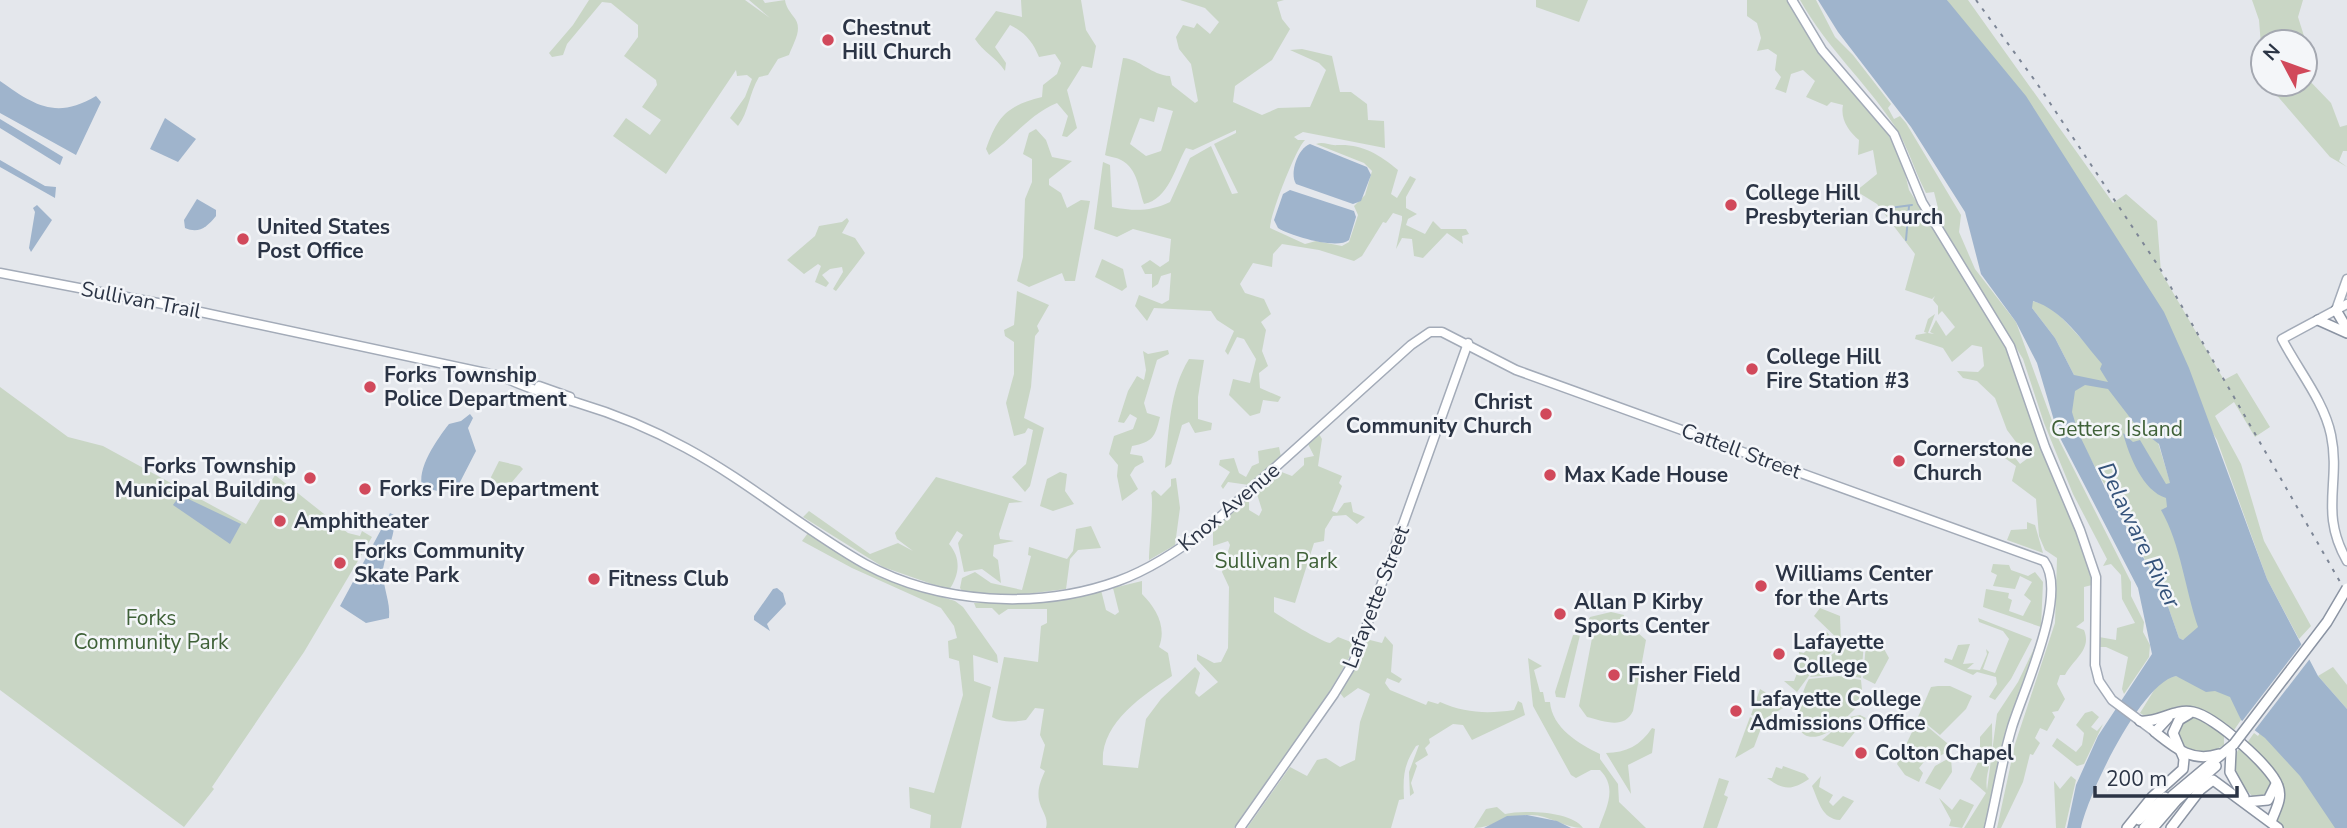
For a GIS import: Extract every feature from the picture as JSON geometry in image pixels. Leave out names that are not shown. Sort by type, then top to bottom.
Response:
[{"type":"highway","points":[[2336,310],[2347,331]]},
{"type":"highway","points":[[2318,320],[2347,331]]},
{"type":"highway","points":[[2155,828],[2168,809],[2233,747],[2331,617],[2347,588]]},
{"type":"highway","points":[[2138,719],[2155,721],[2194,712],[2248,750],[2276,782],[2280,798],[2275,825],[2213,780],[2200,790],[2171,828]]},
{"type":"highway","points":[[2129,828],[2156,793],[2183,769],[2185,761],[2173,738],[2174,727],[2180,719],[2194,712]]},
{"type":"highway","points":[[2172,715],[2155,733],[2180,752],[2204,758],[2221,754]]},
{"type":"highway","points":[[2144,828],[2192,778],[2233,747]]},
{"type":"highway","points":[[2233,747],[2230,772],[2245,802]]},
{"type":"highway","points":[[2129,828],[2164,797],[2192,778]]},
{"type":"highway","points":[[2245,802],[2268,800],[2276,782]]},
{"type":"main road","points":[[1792,0],[1822,50],[1895,134],[1922,202],[2010,346],[2040,435],[2071,506],[2096,578],[2096,670],[2102,687],[2118,704],[2155,733]]},
{"type":"main road","name":"Sullivan Trail","points":[[0,273],[292,331],[508,379],[559,393],[578,403]]},
{"type":"main road","points":[[2336,310],[2347,279]]},
{"type":"main road","points":[[2347,304],[2282,340],[2329,426],[2333,455],[2331,520],[2347,561]]},
{"type":"main road","name":"Knox Avenue","points":[[578,403],[673,441],[717,466],[842,550],[905,581],[936,591],[995,598],[1069,593],[1131,576],[1190,542],[1411,345],[1430,332],[1442,332]]},
{"type":"main road","name":"Cattell Street","points":[[1442,332],[1516,370],[2045,562],[2049,573],[2047,626],[2012,727],[1989,828]]},
{"type":"main road","name":"Lafayette Street","points":[[1240,828],[1334,694],[1354,660],[1468,343]]},
{"type":"green space","points":[[589,0],[745,0],[770,18],[749,0],[763,0],[765,3],[785,0],[798,30],[789,55],[778,59],[768,75],[759,77],[745,115],[738,126],[730,118],[745,97],[752,79],[747,75],[737,76],[736,70],[666,174],[613,136],[626,118],[650,135],[661,120],[642,107],[657,85],[656,80],[624,56],[638,37],[638,25],[611,3],[602,2],[567,44],[563,55],[552,57],[549,53],[573,25]]},
{"type":"green space","points":[[1021,0],[1081,0],[1086,30],[1096,46],[1092,68],[1082,66],[1067,90],[1077,128],[1067,137],[1062,136],[1068,116],[1057,103],[1029,120],[989,155],[986,149],[1000,120],[1012,108],[1042,97],[1043,85],[1057,74],[1061,63],[1055,54],[1039,57],[1028,38],[1010,25],[995,47],[1006,63],[1005,71],[975,39],[996,11],[1022,17]]},
{"type":"green space","points":[[1180,0],[1284,0],[1277,2],[1282,19],[1290,29],[1272,60],[1235,86],[1233,102],[1262,115],[1278,108],[1310,107],[1326,70],[1319,63],[1290,50],[1302,49],[1332,56],[1340,92],[1351,92],[1367,104],[1368,120],[1384,121],[1385,148],[1303,132],[1294,137],[1305,140],[1284,182],[1270,228],[1305,244],[1316,241],[1342,246],[1349,242],[1358,215],[1354,206],[1365,195],[1372,171],[1364,163],[1316,144],[1322,143],[1355,146],[1384,159],[1398,170],[1391,194],[1397,198],[1410,176],[1416,179],[1406,197],[1406,208],[1417,214],[1408,219],[1406,225],[1425,234],[1433,221],[1441,229],[1466,229],[1469,234],[1462,236],[1463,244],[1447,233],[1423,258],[1414,256],[1412,239],[1402,238],[1396,249],[1402,216],[1393,213],[1386,223],[1383,222],[1362,256],[1354,261],[1319,250],[1282,244],[1273,254],[1272,267],[1253,263],[1240,284],[1245,293],[1264,299],[1271,314],[1261,322],[1266,330],[1262,351],[1268,366],[1259,373],[1260,388],[1281,397],[1278,402],[1263,400],[1260,413],[1250,416],[1229,395],[1233,379],[1250,383],[1256,359],[1244,339],[1237,337],[1228,355],[1225,351],[1234,331],[1217,320],[1211,311],[1154,308],[1147,321],[1135,306],[1139,295],[1162,304],[1169,300],[1171,273],[1161,276],[1158,284],[1152,288],[1152,274],[1145,274],[1141,266],[1150,260],[1160,267],[1169,261],[1171,239],[1133,229],[1117,237],[1094,229],[1103,162],[1110,165],[1112,207],[1141,210],[1170,202],[1190,158],[1211,146],[1232,194],[1238,193],[1214,144],[1236,133],[1236,130],[1193,150],[1186,148],[1160,196],[1144,204],[1131,168],[1119,159],[1105,155],[1123,58],[1170,76],[1172,85],[1195,103],[1198,101],[1191,64],[1179,49],[1176,37],[1183,25],[1194,28],[1197,23],[1210,34],[1219,22],[1205,8]],"holes":[[[1158,107],[1173,111],[1161,151],[1146,156],[1130,144],[1140,118],[1154,122]]]},
{"type":"green space","points":[[1536,0],[1588,0],[1579,22],[1536,7]]},
{"type":"green space","points":[[1747,0],[1789,0],[1819,50],[1873,112],[1888,134],[1901,160],[1909,190],[2004,340],[2091,570],[2092,585],[2084,587],[2084,621],[2076,627],[2084,630],[2084,649],[2065,675],[2060,675],[2057,684],[2065,699],[2058,711],[2052,712],[2055,717],[2047,731],[2040,728],[2035,738],[2040,743],[2033,755],[2030,754],[2023,782],[2001,828],[1997,828],[2015,744],[2055,623],[2057,558],[2045,550],[2039,536],[2036,499],[2012,481],[2016,466],[2002,456],[2005,445],[2020,464],[2028,458],[2007,430],[1995,398],[1977,381],[1963,378],[1957,371],[1978,372],[1984,366],[1982,347],[1972,345],[1952,362],[1943,348],[1915,339],[1916,335],[1927,333],[1924,332],[1928,319],[1935,314],[1928,333],[1934,334],[1930,332],[1936,320],[1946,336],[1955,327],[1942,311],[1938,315],[1938,306],[1933,300],[1935,296],[1932,299],[1905,290],[1915,254],[1877,204],[1856,191],[1877,174],[1873,150],[1858,155],[1859,140],[1846,125],[1843,105],[1831,102],[1827,106],[1806,97],[1815,81],[1803,70],[1791,74],[1786,93],[1775,89],[1781,77],[1775,70],[1777,55],[1768,49],[1757,51],[1761,38],[1757,23],[1747,16]]},
{"type":"green space","points":[[1800,0],[1816,0],[1835,37],[1853,55],[1891,104],[1888,108],[1894,119],[1900,116],[1906,123],[1961,215],[1959,232],[1975,269],[2016,322],[2059,440],[2131,582],[2131,596],[2144,622],[2143,632],[2150,645],[2149,657],[2124,694],[2122,689],[2128,657],[2100,647],[2099,637],[2116,640],[2117,628],[2135,623],[2122,599],[2121,575],[2111,564],[2103,566],[2107,559],[2073,494],[2044,423],[2023,359],[1933,210],[1938,208],[1934,192],[1926,193],[1894,125],[1822,33]]},
{"type":"green space","points":[[1947,0],[1968,0],[2113,203],[2126,194],[2157,221],[2161,272],[2224,380],[2237,373],[2270,427],[2255,437],[2234,402],[2215,416],[2241,464],[2264,541],[2311,626],[2299,639],[2267,579],[2217,440]]},
{"type":"green space","points":[[2252,0],[2303,0],[2298,17],[2301,28],[2260,28]]},
{"type":"green space","points":[[2319,91],[2331,103],[2340,127],[2347,125],[2347,151],[2343,151],[2339,161],[2347,167],[2330,157],[2279,98],[2319,98]]},
{"type":"green space","points":[[1036,129],[1046,140],[1052,157],[1072,161],[1049,179],[1049,185],[1061,193],[1067,208],[1081,200],[1090,201],[1075,281],[1065,281],[1062,273],[1029,287],[1017,281],[1023,257],[1025,199],[1032,182],[1032,159],[1023,154],[1029,133]]},
{"type":"green space","points":[[847,218],[849,221],[842,233],[855,238],[865,253],[836,291],[833,289],[843,272],[842,267],[830,269],[822,275],[829,283],[826,287],[815,282],[821,266],[818,264],[804,274],[787,260],[815,236],[819,226],[842,222]]},
{"type":"green space","points":[[1102,259],[1123,269],[1127,287],[1122,291],[1095,277]]},
{"type":"green space","points":[[1017,291],[1049,305],[1037,326],[1039,331],[1035,336],[1031,387],[1024,418],[1044,428],[1030,486],[1025,492],[1012,477],[1026,464],[1033,430],[1028,428],[1025,433],[1014,436],[1006,403],[1014,374],[1014,342],[1005,336],[1004,330],[1014,325]]},
{"type":"green space","name":"Getters Island","points":[[2032,301],[2046,305],[2061,317],[2148,410],[2178,508],[2206,627],[2183,640],[2179,638],[2164,595],[2067,415],[2074,375],[2055,338],[2032,308]]},
{"type":"green space","points":[[1168,350],[1169,354],[1157,360],[1144,403],[1147,413],[1160,417],[1158,424],[1152,438],[1132,446],[1130,454],[1142,456],[1144,462],[1135,467],[1130,475],[1138,489],[1122,501],[1117,476],[1118,465],[1109,454],[1114,436],[1133,429],[1137,418],[1130,414],[1124,423],[1118,422],[1128,391],[1137,376],[1144,380],[1146,370],[1143,351],[1148,354]]},
{"type":"green space","points":[[1189,359],[1204,360],[1198,397],[1198,419],[1212,423],[1211,430],[1195,433],[1189,422],[1182,425],[1171,464],[1165,468],[1177,384]]},
{"type":"green space","name":"Forks Community Park","points":[[0,387],[68,437],[103,446],[246,524],[275,475],[348,533],[360,536],[362,531],[372,537],[304,652],[212,787],[214,789],[184,827],[0,690]]},
{"type":"green space","name":"Sullivan Park","points":[[1319,434],[1322,439],[1318,466],[1342,476],[1339,483],[1342,486],[1332,511],[1337,513],[1344,503],[1351,502],[1353,512],[1365,517],[1357,524],[1346,515],[1333,516],[1325,529],[1324,541],[1314,543],[1295,603],[1274,597],[1274,612],[1302,629],[1330,643],[1338,637],[1356,644],[1314,715],[1234,828],[1046,828],[1039,796],[1045,771],[1040,768],[1045,745],[1040,735],[1044,709],[1035,708],[1026,720],[1022,721],[1004,721],[992,717],[1004,657],[1038,662],[1041,626],[1047,623],[1047,609],[1008,609],[999,615],[992,608],[976,608],[974,603],[1031,602],[1101,590],[1106,610],[1115,615],[1119,612],[1113,588],[1142,581],[1142,594],[1159,618],[1162,632],[1159,647],[1168,653],[1172,676],[1136,702],[1115,724],[1104,750],[1103,765],[1138,768],[1146,719],[1161,699],[1195,667],[1200,673],[1195,693],[1199,697],[1218,682],[1197,660],[1197,654],[1214,663],[1221,662],[1228,648],[1229,587],[1222,572],[1230,545],[1228,541],[1213,546],[1213,530],[1249,498],[1249,510],[1259,516],[1262,510],[1256,491],[1279,471],[1292,476],[1304,465],[1304,458],[1314,456],[1308,444]]},
{"type":"green space","points":[[1279,447],[1281,457],[1249,485],[1228,482],[1223,489],[1221,486],[1230,472],[1219,465],[1220,460],[1234,458],[1239,473],[1246,477],[1252,466],[1259,463],[1258,451]]},
{"type":"green space","points":[[499,461],[523,469],[512,482],[493,484],[491,477]]},
{"type":"green space","points":[[1060,472],[1067,474],[1065,491],[1074,504],[1053,511],[1040,506],[1047,479]]},
{"type":"green space","points":[[936,477],[1023,502],[1009,503],[999,534],[1000,539],[1014,541],[994,545],[993,556],[998,560],[1001,583],[982,569],[964,572],[958,543],[963,535],[957,531],[949,544],[956,555],[958,566],[949,590],[883,567],[803,517],[809,511],[870,554],[898,543],[913,551],[897,539],[895,533]]},
{"type":"green space","points":[[1176,478],[1180,508],[1175,545],[1149,560],[1151,493],[1154,490],[1161,496],[1171,486],[1171,479]]},
{"type":"green space","points":[[2027,522],[2035,525],[2043,553],[2007,540],[2011,530],[2027,529]]},
{"type":"green space","points":[[1091,526],[1101,548],[1078,550],[1070,559],[1066,589],[1002,597],[963,592],[960,588],[962,578],[975,572],[991,583],[1022,590],[1031,556],[1028,555],[1029,547],[1067,559],[1073,551],[1076,529]]},
{"type":"green space","points":[[808,533],[838,552],[917,589],[955,601],[963,607],[997,655],[998,663],[973,655],[974,681],[991,687],[961,828],[930,828],[931,815],[910,808],[909,787],[934,793],[963,695],[959,661],[949,658],[948,641],[957,638],[954,626],[941,608],[852,568],[802,541]]},
{"type":"green space","points":[[1993,564],[2009,565],[2011,570],[2028,576],[2035,572],[2043,582],[2041,627],[1983,607],[1986,589],[2009,593],[2008,598],[2012,600],[2009,611],[2023,616],[2031,601],[2024,595],[2032,582],[2020,576],[2015,589],[1993,586],[1997,575],[1991,572]]},
{"type":"green space","points":[[1820,608],[1840,616],[1841,642],[1814,616]]},
{"type":"green space","points":[[1611,612],[1624,615],[1622,627],[1604,624],[1591,633],[1583,631],[1590,617]]},
{"type":"green space","points":[[1978,618],[2032,639],[2011,679],[1995,700],[1989,697],[1997,684],[1996,677],[1977,672],[1973,675],[1944,662],[1945,658],[1952,660],[1958,645],[1970,644],[1963,664],[1974,663],[1967,669],[1980,670],[1987,654],[1986,649],[1989,652],[1983,669],[1995,673],[2009,639],[2003,631],[1979,622]]},
{"type":"green space","name":"Fisher Field","points":[[1606,626],[1638,633],[1646,640],[1633,711],[1624,721],[1613,723],[1587,717],[1579,706],[1593,633]]},
{"type":"green space","points":[[1827,632],[1838,647],[1817,664],[1808,662],[1816,666],[1797,692],[1784,681],[1794,681],[1799,668],[1795,664],[1805,662],[1800,659],[1799,652],[1804,653],[1812,640]]},
{"type":"green space","points":[[1573,635],[1580,635],[1565,698],[1556,697],[1555,692]]},
{"type":"green space","points":[[1385,636],[1393,645],[1391,672],[1402,679],[1399,683],[1387,678],[1385,683],[1390,690],[1426,705],[1428,701],[1438,704],[1440,702],[1476,712],[1514,710],[1518,701],[1522,703],[1525,715],[1472,740],[1463,725],[1453,724],[1429,739],[1430,743],[1425,748],[1428,755],[1415,763],[1417,766],[1411,783],[1414,793],[1410,796],[1409,772],[1419,745],[1416,746],[1405,772],[1404,799],[1399,800],[1391,828],[1247,828],[1290,767],[1307,776],[1317,760],[1326,758],[1340,767],[1355,760],[1360,722],[1370,694],[1358,688],[1344,698],[1340,693],[1354,670],[1366,639],[1382,643]]},
{"type":"green space","points":[[2038,640],[1986,828],[1964,828],[1986,793],[1970,779],[1980,758],[1980,737],[1992,723],[1987,790],[1997,714],[2018,682]]},
{"type":"green space","points":[[1856,643],[1864,643],[1861,678],[1842,674],[1810,677],[1834,653]]},
{"type":"green space","points":[[1866,644],[1884,649],[1889,658],[1875,684],[1863,678]]},
{"type":"green space","points":[[1528,658],[1542,666],[1534,670],[1540,692],[1543,692],[1545,702],[1550,702],[1556,720],[1575,740],[1600,754],[1600,759],[1618,784],[1619,802],[1646,828],[1599,828],[1609,798],[1608,784],[1600,770],[1591,770],[1576,778],[1571,775],[1533,706]]},
{"type":"green space","points":[[2333,667],[2347,685],[2347,709],[2318,676]]},
{"type":"green space","points":[[1839,676],[1861,680],[1863,700],[1843,721],[1825,734],[1808,736],[1802,732],[1798,715],[1809,679]]},
{"type":"green space","points":[[2176,676],[2230,691],[2241,720],[2232,733],[2213,717],[2191,707],[2175,707],[2148,718],[2140,713],[2161,679]]},
{"type":"green space","points":[[1950,686],[1972,696],[1966,709],[1940,735],[1918,717],[1931,687]]},
{"type":"green space","points":[[1760,689],[1776,699],[1780,696],[1790,704],[1764,719],[1751,715]]},
{"type":"green space","points":[[2092,711],[2099,717],[2091,727],[2097,731],[2103,724],[2084,764],[2077,766],[2052,746],[2057,738],[2076,752],[2082,745],[2084,733],[2076,725],[2085,713]]},
{"type":"green space","points":[[1860,715],[1866,718],[1843,747],[1822,740],[1849,717]]},
{"type":"green space","points":[[1750,717],[1763,723],[1754,747],[1735,758]]},
{"type":"green space","points":[[2192,717],[2207,723],[2224,735],[2224,745],[2203,752],[2184,745],[2175,733],[2178,725]]},
{"type":"green space","points":[[1917,718],[1953,748],[1944,749],[1945,753],[1933,760],[1927,758],[1919,768],[1923,773],[1919,782],[1905,775],[1897,764],[1912,732],[1910,724]]},
{"type":"green space","points":[[1652,728],[1655,729],[1652,753],[1628,765],[1631,794],[1606,753],[1632,747]]},
{"type":"green space","points":[[2263,728],[2343,828],[2278,828],[2271,822],[2280,792],[2248,750],[2251,746],[2247,743],[2254,733],[2258,736]]},
{"type":"green space","points":[[2240,747],[2273,783],[2270,796],[2254,798],[2239,781],[2234,761]]},
{"type":"green space","points":[[1951,757],[1952,772],[1940,790],[1925,783],[1935,766]]},
{"type":"green space","points":[[1783,766],[1805,774],[1809,779],[1787,788],[1767,778],[1772,778],[1776,767],[1782,769]]},
{"type":"green space","points":[[1821,776],[1819,787],[1833,795],[1829,802],[1833,806],[1843,796],[1854,801],[1840,820],[1829,817],[1819,804],[1812,786]]},
{"type":"green space","points":[[2071,776],[2076,780],[2065,828],[2056,828],[2054,781],[2060,789]]},
{"type":"green space","points":[[1719,778],[1729,781],[1724,795],[1728,797],[1717,828],[1703,828]]},
{"type":"green space","points":[[1939,798],[1952,810],[1960,799],[1974,805],[1962,828],[1949,826],[1951,820]]},
{"type":"green space","points":[[1497,807],[1505,814],[1535,812],[1558,815],[1577,822],[1583,828],[1529,815],[1474,828],[1486,809]]},
{"type":"water","points":[[1818,0],[1947,0],[2026,96],[2164,312],[2189,368],[2267,579],[2318,676],[2347,709],[2347,828],[2335,828],[2300,776],[2265,738],[2241,720],[2230,697],[2215,691],[2206,692],[2176,676],[2162,683],[2132,718],[2105,767],[2081,828],[2067,828],[2076,785],[2098,736],[2152,654],[2138,588],[2058,434],[2037,363],[2016,322],[1981,274],[1965,212],[1911,127],[1838,32]],"holes":[[[2033,301],[2054,311],[2071,327],[2102,364],[2100,369],[2108,382],[2074,375],[2055,338],[2032,308]],[[2085,385],[2108,389],[2138,428],[2159,444],[2170,483],[2166,484],[2140,440],[2133,442],[2123,433],[2138,471],[2150,488],[2166,498],[2167,507],[2161,510],[2178,552],[2198,627],[2183,640],[2179,638],[2164,595],[2106,490],[2078,432],[2072,412],[2075,391]]]},
{"type":"water","points":[[0,81],[35,103],[57,108],[82,103],[96,96],[101,102],[76,155],[0,113]]},
{"type":"water","points":[[165,118],[196,139],[178,162],[150,149]]},
{"type":"water","points":[[0,119],[63,157],[60,165],[0,128]]},
{"type":"water","points":[[1310,144],[1367,167],[1371,175],[1361,201],[1353,204],[1296,184],[1296,161],[1302,150]]},
{"type":"water","points":[[0,160],[45,186],[56,187],[55,198],[0,167]]},
{"type":"water","points":[[1290,190],[1354,211],[1356,217],[1349,240],[1343,243],[1325,243],[1293,235],[1278,228],[1274,220],[1283,194]]},
{"type":"water","points":[[197,199],[216,210],[216,216],[202,228],[190,230],[185,228],[184,220]]},
{"type":"water","points":[[37,205],[52,220],[31,252],[29,248],[35,212],[33,208]]},
{"type":"water","points":[[470,414],[473,418],[468,428],[476,451],[459,484],[438,491],[423,488],[422,472],[434,446],[449,424],[461,421]]},
{"type":"water","points":[[180,495],[241,524],[230,544],[173,505]]},
{"type":"water","points":[[390,513],[394,515],[395,522],[383,569],[389,618],[366,623],[340,606]]},
{"type":"water","points":[[777,588],[783,593],[786,604],[767,624],[770,631],[754,620],[754,616],[773,589]]},
{"type":"water","points":[[1527,815],[1557,821],[1571,828],[1484,828],[1507,816]]},
{"type":"pier","points":[[2304,641],[2312,656],[2251,735],[2240,724]]},
{"type":"waterway","points":[[1882,209],[1912,205]]},
{"type":"waterway","points":[[1906,240],[1909,206]]},
{"type":"railway","points":[[1976,0],[2036,82],[2161,270],[2347,594]]},
{"type":"place","name":"Chestnut Hill Church","points":[[828,40]]},
{"type":"place","name":"College Hill Presbyterian Church","points":[[1731,205]]},
{"type":"place","name":"United States Post Office","points":[[243,239]]},
{"type":"place","name":"College Hill Fire Station #3","points":[[1752,369]]},
{"type":"place","name":"Forks Township Police Department","points":[[370,387]]},
{"type":"place","name":"Christ Community Church","points":[[1546,414]]},
{"type":"place","name":"Cornerstone Church","points":[[1899,461]]},
{"type":"place","name":"Max Kade House","points":[[1550,475]]},
{"type":"place","name":"Forks Township Municipal Building","points":[[310,478]]},
{"type":"place","name":"Forks Fire Department","points":[[365,489]]},
{"type":"place","name":"Amphitheater","points":[[280,521]]},
{"type":"place","name":"Forks Community Skate Park","points":[[340,563]]},
{"type":"place","name":"Fitness Club","points":[[594,579]]},
{"type":"place","name":"Williams Center for the Arts","points":[[1761,586]]},
{"type":"place","name":"Allan P Kirby Sports Center","points":[[1560,614]]},
{"type":"place","name":"Lafayette College","points":[[1779,654]]},
{"type":"place","name":"Fisher Field","points":[[1614,675]]},
{"type":"place","name":"Lafayette College Admissions Office","points":[[1736,711]]},
{"type":"place","name":"Colton Chapel","points":[[1861,753]]},
{"type":"water label","name":"Delaware River","points":[[2139,535]]}]
